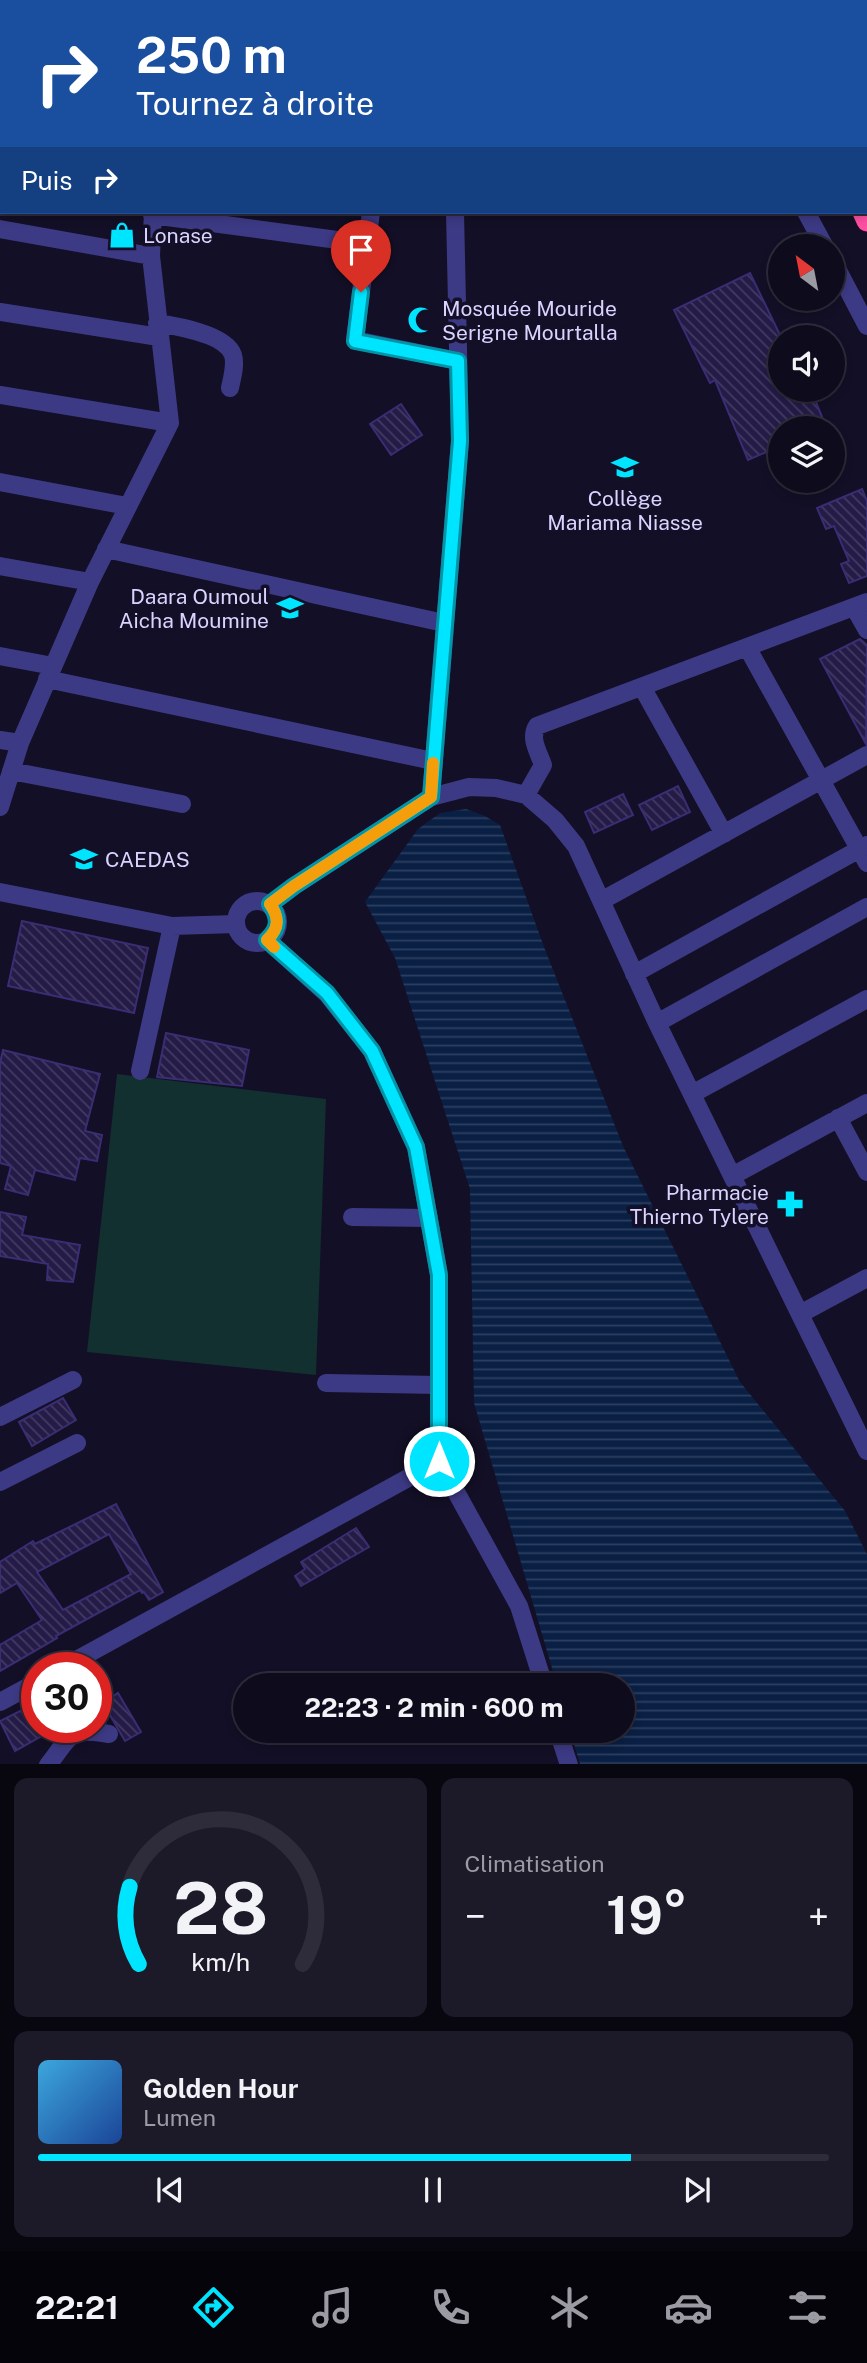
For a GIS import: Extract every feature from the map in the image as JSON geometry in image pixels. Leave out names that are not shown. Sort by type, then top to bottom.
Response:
[{"type":"street","points":[[0,807],[20,743],[90,582],[170,423],[150,256],[153,214]]},
{"type":"street","points":[[160,214],[367,244]]},
{"type":"street","points":[[371,214],[355,341],[458,361]]},
{"type":"street","points":[[431,797],[460,441],[455,214]]},
{"type":"street","points":[[807,214],[818,234]]},
{"type":"street","points":[[0,229],[150,256]]},
{"type":"street","points":[[845,284],[867,326]]},
{"type":"street","points":[[0,312],[158,330],[187,328],[229,348],[234,367],[230,388]]},
{"type":"street","points":[[0,395],[170,423]]},
{"type":"street","points":[[0,482],[127,506]]},
{"type":"street","points":[[106,549],[444,623]]},
{"type":"street","points":[[0,566],[90,582]]},
{"type":"street","points":[[526,795],[543,765],[533,732],[537,726],[861,605],[867,631]]},
{"type":"street","points":[[634,974],[864,853],[747,647]]},
{"type":"street","points":[[0,656],[50,673],[433,761]]},
{"type":"street","points":[[642,687],[724,834]]},
{"type":"street","points":[[0,740],[20,743]]},
{"type":"street","points":[[601,901],[867,755]]},
{"type":"street","points":[[11,771],[181,804]]},
{"type":"street","points":[[270,904],[431,797],[469,787],[496,788],[526,795],[555,820],[576,846],[657,1023],[867,1451]]},
{"type":"street","points":[[0,892],[172,926],[236,924]]},
{"type":"street","points":[[251,901],[270,904],[278,923],[275,933],[267,940],[257,943],[247,940],[239,933],[237,914],[251,901]]},
{"type":"street","points":[[657,1023],[867,907]]},
{"type":"street","points":[[140,1070],[172,926]]},
{"type":"street","points":[[267,940],[327,993],[372,1051],[416,1147],[439,1275],[439,1461],[519,1606],[540,1673]]},
{"type":"street","points":[[692,1094],[867,999]]},
{"type":"street","points":[[732,1176],[867,1103]]},
{"type":"street","points":[[838,1118],[867,1172]]},
{"type":"street","points":[[352,1217],[429,1218]]},
{"type":"street","points":[[800,1314],[867,1278]]},
{"type":"street","points":[[0,1417],[73,1380]]},
{"type":"street","points":[[326,1383],[439,1385]]},
{"type":"street","points":[[0,1482],[77,1443]]},
{"type":"street","points":[[91,1652],[439,1461]]},
{"type":"street","points":[[0,1702],[21,1691]]},
{"type":"street","points":[[49,1764],[63,1743]]},
{"type":"street","points":[[562,1743],[569,1764]]},
{"type":"green space","points":[[117,1074],[326,1099],[316,1375],[87,1352]]},
{"type":"water","points":[[466,809],[500,825],[544,947],[623,1146],[740,1382],[845,1511],[867,1554],[867,1764],[580,1764],[574,1743],[635,1743],[635,1673],[553,1673],[474,1403],[470,1189],[395,958],[365,902],[418,829],[440,813]]},
{"type":"building","points":[[750,273],[775,325],[768,325],[768,402],[816,402],[822,416],[768,416],[768,451],[748,460],[715,380],[710,383],[674,310]]},
{"type":"building","points":[[401,404],[422,435],[391,455],[370,424]]},
{"type":"building","points":[[862,489],[867,501],[867,576],[849,583],[841,564],[849,561],[834,526],[826,529],[817,508]]},
{"type":"building","points":[[860,639],[867,645],[866,744],[820,659]]},
{"type":"building","points":[[678,786],[690,812],[652,830],[639,805]]},
{"type":"building","points":[[623,794],[633,815],[594,833],[585,812]]},
{"type":"building","points":[[22,921],[148,948],[134,1013],[8,986]]},
{"type":"building","points":[[166,1033],[249,1050],[242,1086],[157,1077]]},
{"type":"building","points":[[3,1050],[100,1074],[85,1131],[102,1135],[97,1161],[80,1158],[75,1180],[35,1170],[28,1195],[5,1189],[11,1166],[0,1163],[0,1063]]},
{"type":"building","points":[[0,1212],[26,1217],[22,1235],[80,1245],[73,1282],[47,1280],[48,1264],[0,1256]]},
{"type":"building","points":[[63,1398],[76,1420],[32,1446],[19,1422]]},
{"type":"building","points":[[116,1504],[163,1592],[149,1600],[140,1590],[56,1636],[57,1638],[33,1652],[21,1652],[21,1659],[0,1671],[0,1645],[42,1620],[17,1583],[0,1593],[0,1562],[33,1541],[35,1544]],"holes":[[[109,1534],[131,1574],[63,1610],[37,1572]]]},
{"type":"building","points":[[356,1528],[369,1547],[301,1586],[295,1576],[305,1569],[301,1562]]},
{"type":"building","points":[[118,1693],[141,1732],[125,1741],[112,1719],[112,1697]]},
{"type":"building","points":[[21,1710],[21,1743],[29,1743],[15,1751],[0,1721]]},
{"type":"slow traffic","points":[[274,947],[267,940],[275,933],[278,923],[270,904],[431,797],[433,763]]},
{"type":"place","name":"Lonase","points":[[122,235]]},
{"type":"place","name":"Mosquée Mouride Serigne Mourtalla","points":[[421,320]]},
{"type":"place","name":"Collège Mariama Niasse","points":[[625,467]]},
{"type":"place","name":"Daara Oumoul Aicha Moumine","points":[[290,608]]},
{"type":"place","name":"CAEDAS","points":[[84,859]]},
{"type":"place","name":"Pharmacie Thierno Tylere","points":[[790,1204]]},
{"type":"route","points":[[361,292],[355,341],[458,361],[460,441],[431,797],[270,904],[278,923],[275,933],[267,940],[327,993],[372,1051],[416,1147],[439,1275],[439,1461]]}]
